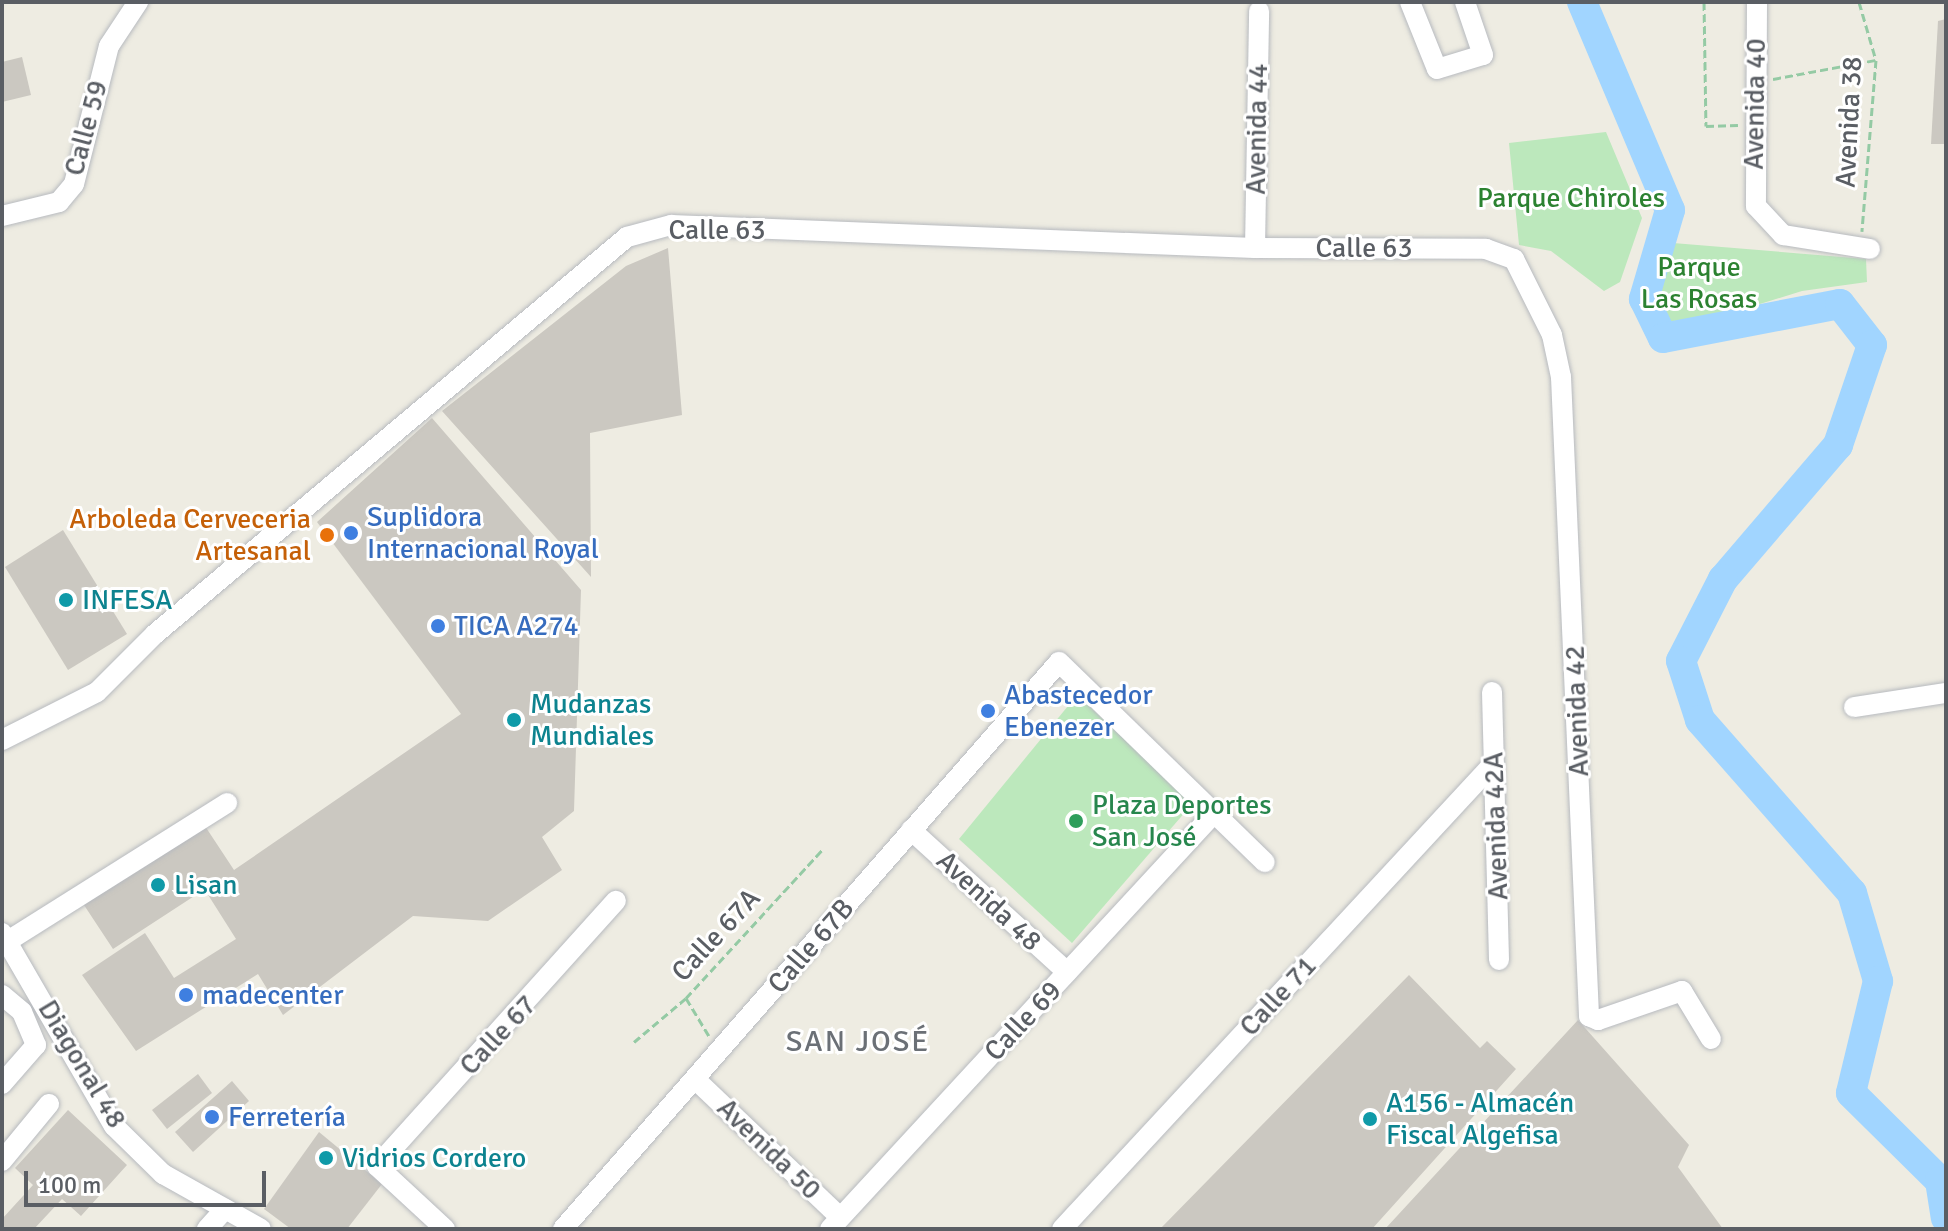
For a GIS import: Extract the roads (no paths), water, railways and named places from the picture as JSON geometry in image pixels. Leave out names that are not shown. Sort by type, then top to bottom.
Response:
[{"type":"street","name":"Calle 59","points":[[2,216],[59,202],[74,184],[109,46],[138,2]]},
{"type":"street","points":[[1410,2],[1437,69],[1483,55],[1465,2]]},
{"type":"street","name":"Avenida 40","points":[[1757,2],[1756,206],[1783,235],[1865,247]]},
{"type":"street","name":"Avenida 44","points":[[1255,248],[1259,11]]},
{"type":"street","name":"Calle 63","points":[[2,740],[97,692],[166,624],[627,237],[671,225],[1255,248],[1486,249],[1514,259]]},
{"type":"street","name":"Avenida 42","points":[[1514,259],[1552,335],[1563,390],[1589,1016],[1598,1020],[1682,991],[1711,1039]]},
{"type":"street","name":"Calle 67B","points":[[563,1229],[697,1081],[1059,662],[1215,812]]},
{"type":"street","name":"Avenida 42A","points":[[1492,692],[1499,960]]},
{"type":"street","points":[[1854,707],[1946,693]]},
{"type":"street","name":"Calle 71","points":[[1062,1229],[1494,763]]},
{"type":"street","points":[[5,937],[227,803]]},
{"type":"street","points":[[1215,812],[1265,862]]},
{"type":"street","name":"Calle 69","points":[[835,1223],[1215,812]]},
{"type":"street","name":"Avenida 48","points":[[911,830],[1067,972]]},
{"type":"street","name":"Calle 67","points":[[445,1229],[377,1166],[616,901]]},
{"type":"street","name":"Diagonal 48","points":[[5,937],[114,1126],[163,1174],[261,1229]]},
{"type":"street","points":[[2,995],[22,1012],[36,1045],[2,1084]]},
{"type":"street","name":"Avenida 50","points":[[697,1081],[835,1223]]},
{"type":"street","points":[[2,1161],[49,1104]]},
{"type":"street","points":[[207,1229],[225,1209]]},
{"type":"waterway","points":[[1582,2],[1670,210],[1644,299],[1663,338],[1840,304],[1872,345],[1838,445],[1723,579],[1681,661],[1700,720],[1852,893],[1878,981],[1851,1093],[1940,1181],[1946,1218]]},
{"type":"place","name":"Suplidora Internacional Royal","points":[[351,533]]},
{"type":"place","name":"Arboleda Cerveceria Artesanal","points":[[327,535]]},
{"type":"place","name":"INFESA","points":[[66,600]]},
{"type":"place","name":"TICA A274","points":[[438,626]]},
{"type":"place","name":"Abastecedor Ebenezer","points":[[988,711]]},
{"type":"place","name":"Mudanzas Mundiales","points":[[514,720]]},
{"type":"place","name":"Plaza Deportes San José","points":[[1076,821]]},
{"type":"place","name":"Lisan","points":[[158,885]]},
{"type":"place","name":"madecenter","points":[[186,995]]},
{"type":"place","name":"Ferretería","points":[[212,1117]]},
{"type":"place","name":"A156 - Almacén Fiscal Algefisa","points":[[1370,1119]]},
{"type":"place","name":"Vidrios Cordero","points":[[326,1158]]},
{"type":"district","name":"SAN JOSÉ","points":[[858,1042]]},
{"type":"park label","name":"Parque Chiroles","points":[[1571,198]]},
{"type":"park label","name":"Parque Las Rosas","points":[[1699,283]]}]
